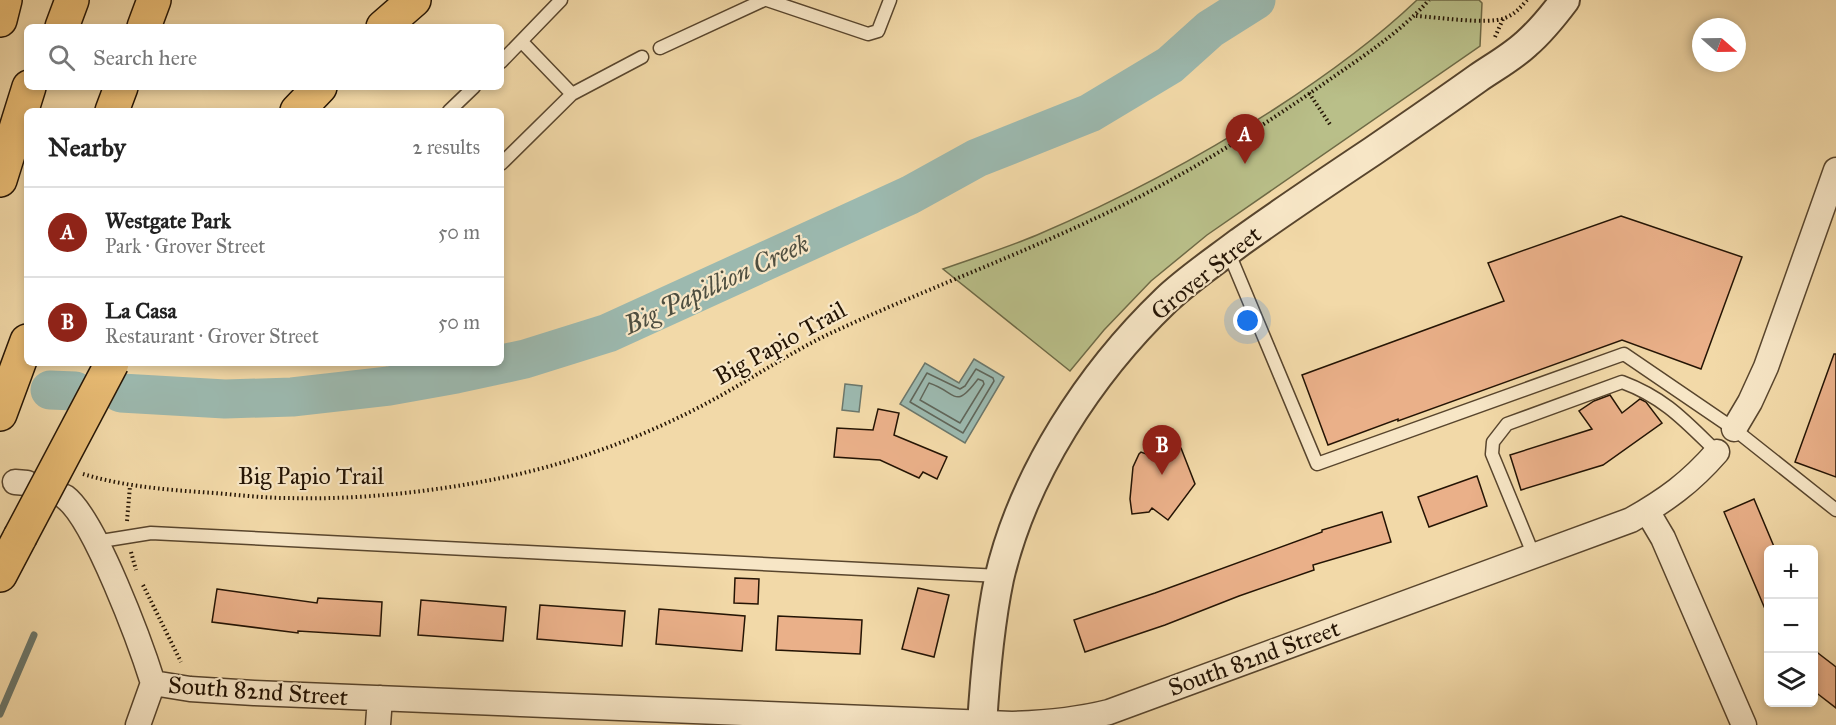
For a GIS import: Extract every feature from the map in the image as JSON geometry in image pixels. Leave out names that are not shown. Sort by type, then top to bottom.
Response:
[{"type":"highway","points":[[0,21],[5,0]]},
{"type":"highway","points":[[49,24],[56,0]]},
{"type":"highway","points":[[63,24],[72,0]]},
{"type":"highway","points":[[145,24],[154,0]]},
{"type":"highway","points":[[386,24],[414,0]]},
{"type":"highway","points":[[0,180],[28,90]]},
{"type":"highway","points":[[31,108],[38,90]]},
{"type":"highway","points":[[113,108],[121,90]]},
{"type":"highway","points":[[300,108],[317,90]]},
{"type":"highway","points":[[0,187],[24,125]]},
{"type":"highway","points":[[0,414],[24,349]]},
{"type":"highway","points":[[0,575],[110,366]]},
{"type":"street","name":"Grover Street","points":[[982,724],[992,613],[1000,576],[1027,497],[1049,453],[1111,359],[1167,299],[1228,250],[1525,45],[1565,0]]},
{"type":"street","points":[[1734,429],[1750,402],[1766,367],[1836,170]]},
{"type":"street","name":"South 82nd Street","points":[[65,497],[82,516],[95,542],[146,659],[153,683],[190,689],[380,698],[666,717],[982,724],[1052,723],[1109,711],[1631,520],[1671,496],[1703,468],[1717,452]]},
{"type":"street","points":[[1647,511],[1662,537],[1744,725]]},
{"type":"street","points":[[138,725],[153,683]]},
{"type":"street","points":[[378,725],[380,698]]},
{"type":"lane","points":[[504,59],[561,0]]},
{"type":"lane","points":[[660,48],[766,0],[868,34],[878,31],[890,0]]},
{"type":"lane","points":[[522,42],[572,94]]},
{"type":"lane","points":[[504,161],[572,94],[642,57]]},
{"type":"lane","points":[[452,108],[471,90]]},
{"type":"lane","points":[[1228,250],[1317,464],[1624,354],[1734,429],[1836,510]]},
{"type":"lane","points":[[1534,556],[1492,454],[1493,442],[1507,424],[1622,381],[1670,406],[1717,452]]},
{"type":"lane","points":[[95,542],[151,533],[1000,576]]},
{"type":"path","name":"Big Papio Trail","points":[[79,472],[130,486],[288,498],[363,496],[435,489],[502,477],[556,464],[635,438],[708,403],[819,339],[889,306],[1098,218],[1176,177],[1267,124],[1383,42],[1415,16],[1429,0]]},
{"type":"path","points":[[1415,16],[1503,19],[1517,12],[1527,0]]},
{"type":"path","points":[[1494,39],[1503,19]]},
{"type":"path","points":[[1310,93],[1331,126]]},
{"type":"path","points":[[130,486],[127,537],[137,573]]},
{"type":"path","points":[[142,583],[181,662]]},
{"type":"green space","points":[[1417,0],[1479,0],[1482,3],[1480,46],[1207,235],[1151,281],[1104,330],[1070,371],[943,269],[1068,222],[1187,161],[1245,128],[1311,85],[1366,45]]},
{"type":"water","points":[[974,359],[1004,377],[965,443],[900,404],[925,363],[959,383]]},
{"type":"water","points":[[845,384],[862,386],[859,412],[842,410]]},
{"type":"building","points":[[1621,216],[1742,257],[1701,369],[1622,340],[1328,445],[1302,375],[1504,301],[1488,263]]},
{"type":"building","points":[[1834,354],[1836,354],[1836,477],[1795,462]]},
{"type":"building","points":[[1610,395],[1622,413],[1640,399],[1646,402],[1662,423],[1603,465],[1521,490],[1510,455],[1592,429],[1579,411],[1594,401]]},
{"type":"building","points":[[878,409],[899,413],[894,435],[947,457],[937,479],[923,472],[919,478],[880,460],[834,457],[837,428],[873,430]]},
{"type":"building","points":[[1167,442],[1181,448],[1195,484],[1168,520],[1152,508],[1149,512],[1132,514],[1130,499],[1133,467],[1139,454],[1141,452],[1157,458],[1163,444],[1166,445]]},
{"type":"building","points":[[1477,476],[1487,506],[1429,527],[1418,497]]},
{"type":"building","points":[[1754,499],[1773,545],[1764,545],[1764,607],[1724,512]]},
{"type":"building","points":[[1382,512],[1391,542],[1313,565],[1314,570],[1085,652],[1074,620],[1155,593],[1322,532],[1322,530]]},
{"type":"building","points":[[735,578],[759,579],[758,604],[734,603]]},
{"type":"building","points":[[918,588],[949,595],[934,657],[902,649]]},
{"type":"building","points":[[217,589],[317,603],[318,598],[382,602],[380,636],[298,631],[298,633],[212,622]]},
{"type":"building","points":[[421,600],[506,607],[503,641],[418,635]]},
{"type":"building","points":[[540,605],[625,611],[622,646],[537,639]]},
{"type":"building","points":[[659,609],[745,616],[742,651],[656,644]]},
{"type":"building","points":[[778,616],[862,620],[860,654],[776,650]]},
{"type":"building","points":[[1818,653],[1836,667],[1836,708],[1818,694]]},
{"type":"waterway","name":"Big Papillion Creek","points":[[504,364],[608,333],[910,195],[977,158],[1090,113],[1170,65],[1210,29],[1256,0]]},
{"type":"waterway","name":"Big Papillion Creek","points":[[121,393],[225,399],[292,397],[389,386],[493,366]]},
{"type":"waterway","name":"Big Papillion Creek","points":[[50,390],[75,391]]},
{"type":"waterway","points":[[0,714],[34,635]]},
{"type":"place","name":"Westgate Park","points":[[1245,164]]},
{"type":"place","name":"La Casa","points":[[1162,475]]}]
